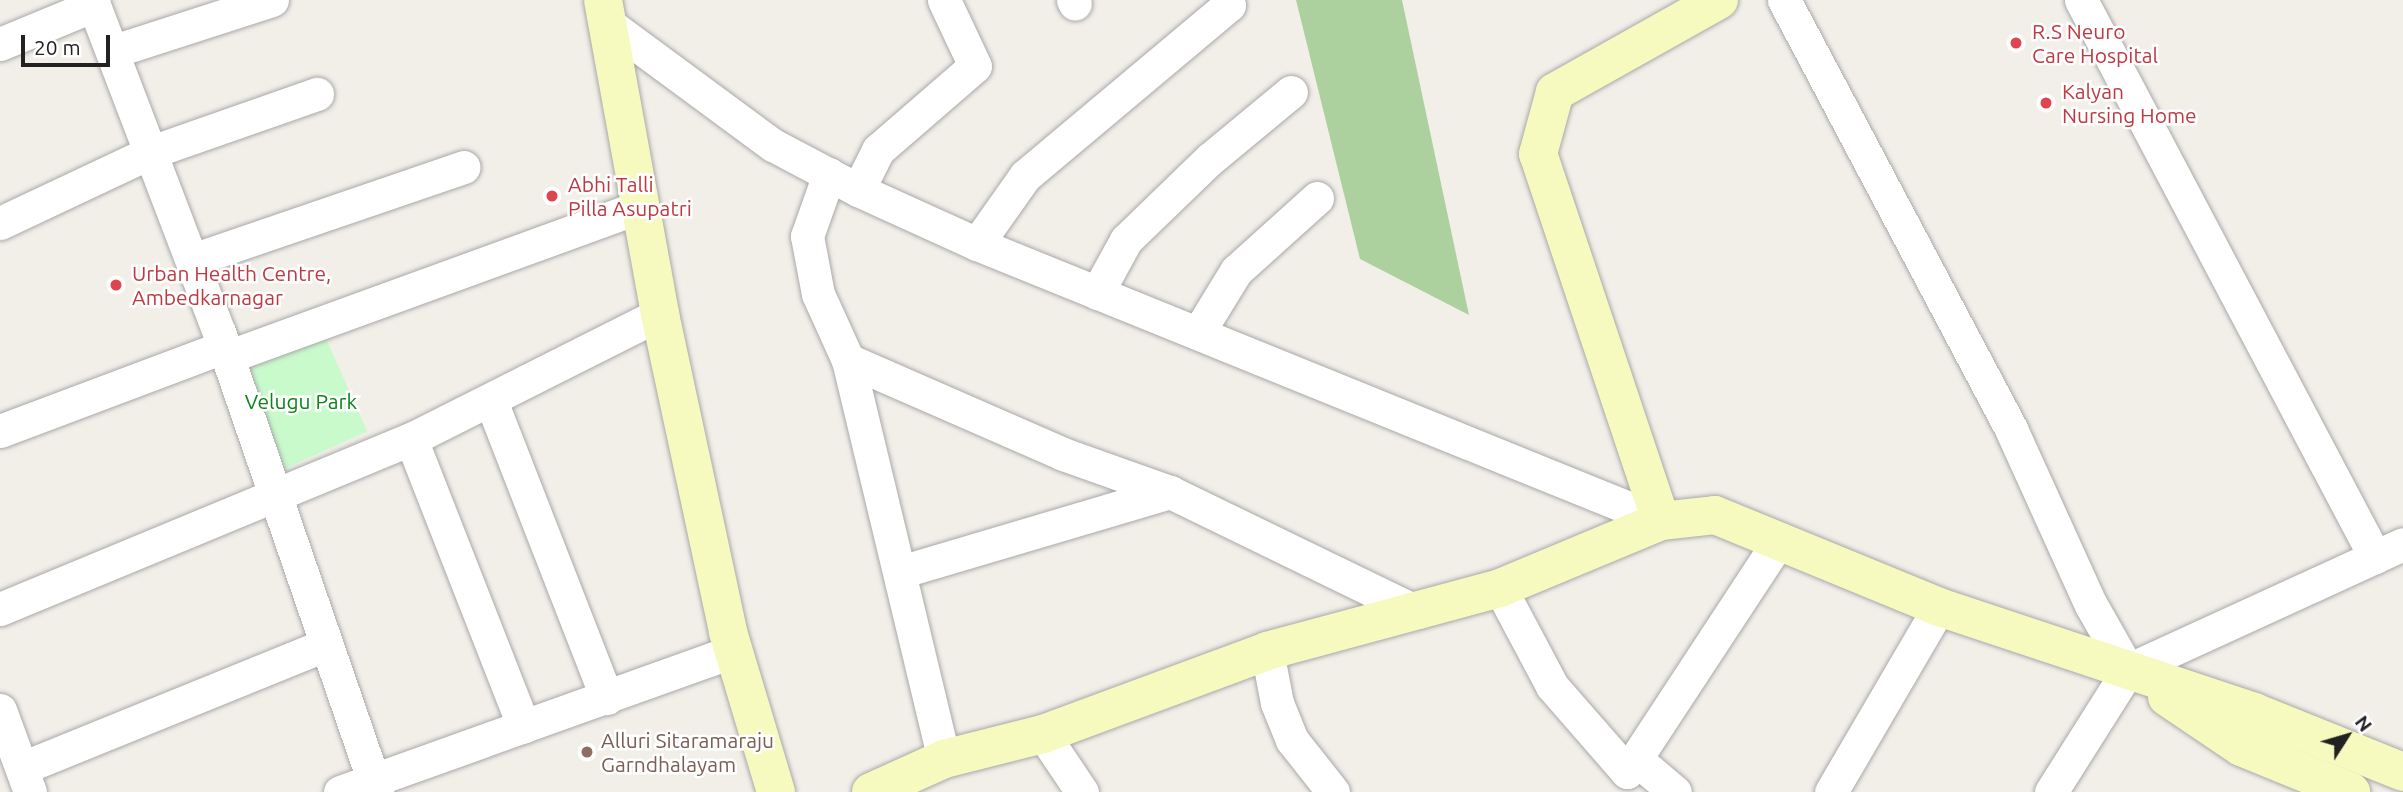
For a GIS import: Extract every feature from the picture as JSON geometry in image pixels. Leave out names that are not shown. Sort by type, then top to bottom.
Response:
[{"type":"main road","points":[[1661,521],[1538,155],[1555,92],[1719,0]]},
{"type":"main road","points":[[606,13],[660,314],[734,651],[776,792]]},
{"type":"main road","points":[[871,792],[944,759],[1043,734],[1267,651],[1500,588],[1661,521],[1715,515],[1940,607],[2254,712],[2403,772]]},
{"type":"main road","points":[[2128,670],[2241,747],[2351,792]]},
{"type":"street","points":[[114,51],[272,0]]},
{"type":"street","points":[[858,190],[878,150],[975,66],[944,0]]},
{"type":"street","points":[[977,244],[1025,176],[1230,5],[1226,0]]},
{"type":"street","points":[[1784,0],[2011,429],[2091,605],[2128,670]]},
{"type":"street","points":[[2051,792],[2128,670],[2389,551],[2081,0]]},
{"type":"street","points":[[0,44],[93,2],[192,260],[375,785]]},
{"type":"street","points":[[606,13],[773,145],[858,190],[977,244],[1661,521]]},
{"type":"street","points":[[1097,293],[1126,240],[1210,159],[1290,92]]},
{"type":"street","points":[[0,223],[151,152],[317,94]]},
{"type":"street","points":[[192,260],[463,167]]},
{"type":"street","points":[[829,174],[807,236],[818,294],[848,360],[944,759]]},
{"type":"street","points":[[1198,333],[1236,271],[1317,198]]},
{"type":"street","points":[[0,431],[641,206]]},
{"type":"street","points":[[0,609],[275,498],[411,439],[660,314]]},
{"type":"street","points":[[848,360],[1063,454],[1170,492],[1417,612]]},
{"type":"street","points":[[491,401],[607,698]]},
{"type":"street","points":[[411,439],[524,727]]},
{"type":"street","points":[[900,572],[1170,492]]},
{"type":"street","points":[[1500,588],[1552,686],[1627,772],[1638,761],[1777,542]]},
{"type":"street","points":[[1831,792],[1940,607]]},
{"type":"street","points":[[0,710],[26,780],[326,645]]},
{"type":"street","points":[[340,792],[375,785],[524,727],[734,651]]},
{"type":"street","points":[[1267,651],[1277,704],[1292,740],[1333,792]]},
{"type":"street","points":[[1043,734],[1082,792]]},
{"type":"street","points":[[1638,761],[1675,792]]},
{"type":"green space","points":[[1296,0],[1402,0],[1469,315],[1360,259]]},
{"type":"green space","name":"Velugu Park","points":[[323,332],[367,432],[281,470],[236,371]]},
{"type":"place","name":"R.S Neuro Care Hospital","points":[[2016,43]]},
{"type":"place","name":"Kalyan Nursing Home","points":[[2046,103]]},
{"type":"place","name":"Abhi Talli Pilla Asupatri","points":[[552,196]]},
{"type":"place","name":"Urban Health Centre, Ambedkarnagar","points":[[116,285]]},
{"type":"place","name":"Alluri Sitaramaraju Garndhalayam","points":[[587,752]]}]
